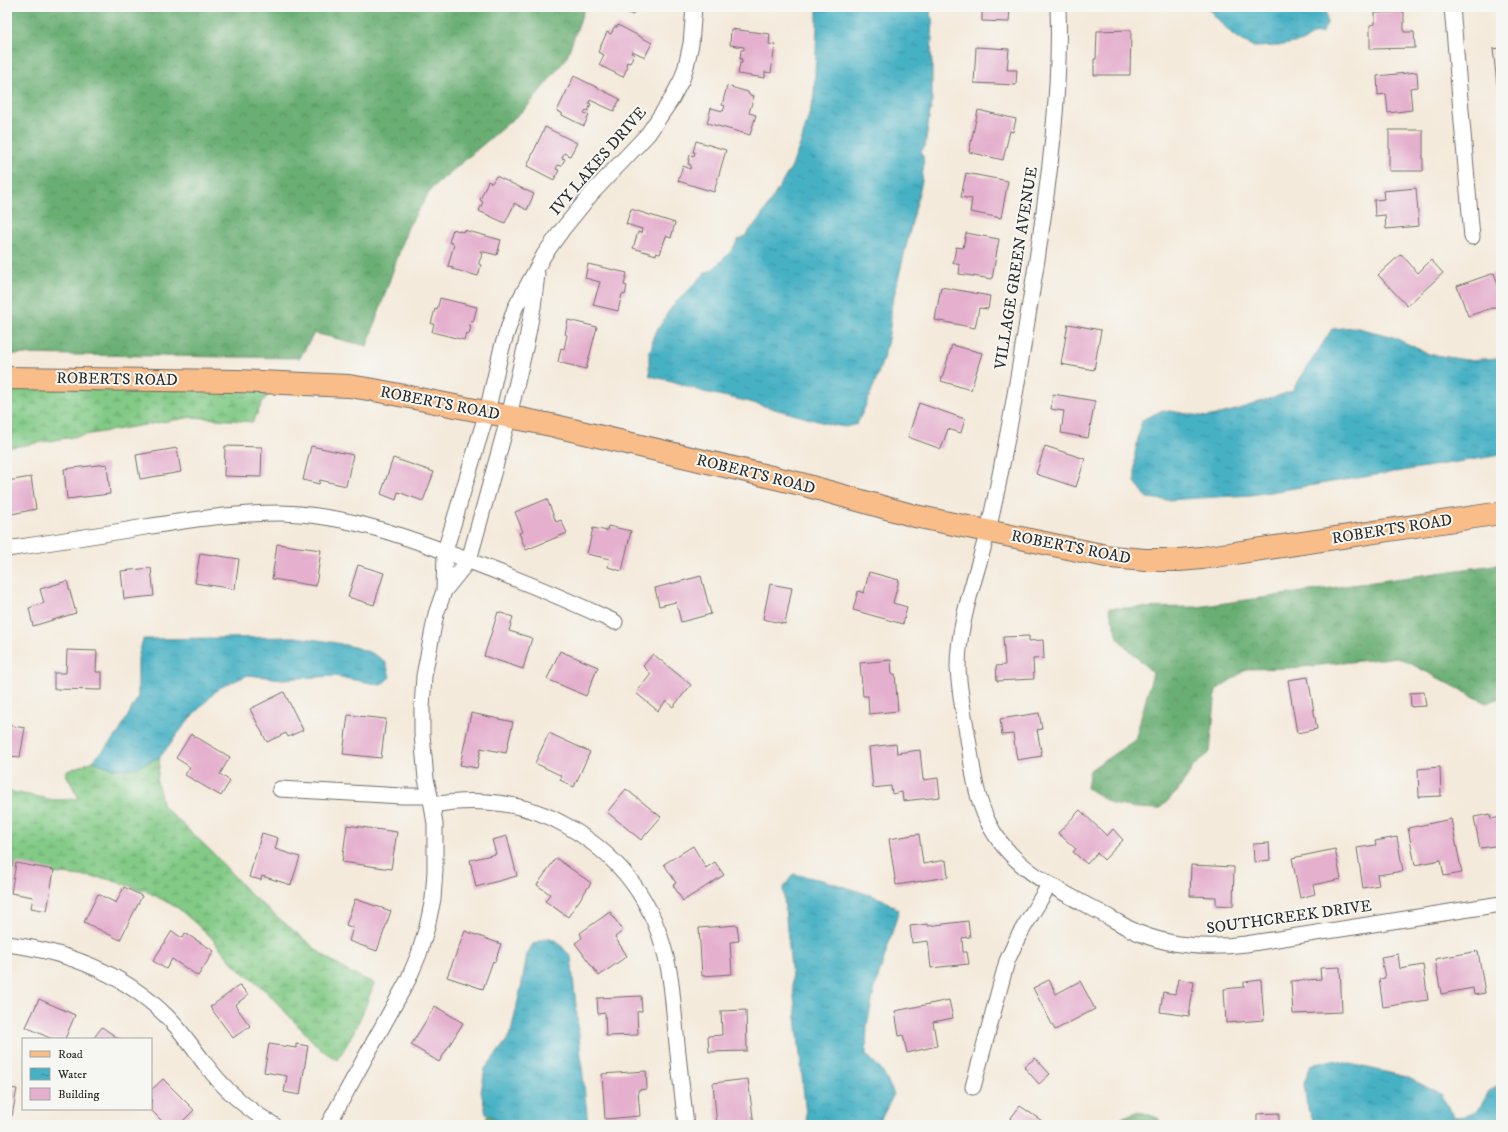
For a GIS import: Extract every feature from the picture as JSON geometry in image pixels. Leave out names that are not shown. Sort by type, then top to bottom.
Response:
[{"type":"main road","name":"ROBERTS ROAD","points":[[7,378],[236,381],[349,386],[509,416],[801,484],[915,516],[1111,557],[1145,560],[1179,560],[1501,513]]},
{"type":"street","name":"IVY LAKES DRIVE","points":[[444,591],[445,551],[487,412],[502,347],[515,308],[538,267],[572,216],[648,134],[671,100],[682,79],[687,59],[694,22],[694,7]]},
{"type":"street","name":"VILLAGE GREEN AVENUE","points":[[988,531],[1020,367],[1054,136],[1058,67],[1058,7]]},
{"type":"street","points":[[1452,7],[1472,237]]},
{"type":"street","name":"IVY LAKES DRIVE","points":[[469,560],[509,416],[533,307],[538,267]]},
{"type":"street","points":[[7,549],[207,518],[281,513],[313,516],[354,523],[405,537],[445,551],[539,588],[615,622]]},
{"type":"street","name":"SOUTHCREEK DRIVE","points":[[988,531],[960,642],[960,686],[975,788],[989,824],[1001,842],[1016,860],[1033,875],[1132,930],[1177,944],[1200,947],[1223,947],[1246,944],[1501,904]]},
{"type":"street","points":[[328,1125],[408,980],[419,954],[427,927],[433,899],[435,878],[435,824],[426,779],[422,708],[424,676],[436,614],[444,591],[469,560]]},
{"type":"street","points":[[280,789],[402,796],[431,801],[451,802],[469,800],[516,806],[541,814],[574,830],[599,847],[617,864],[640,892],[662,940],[668,966],[686,1125]]},
{"type":"street","points":[[973,1087],[1007,961],[1018,937],[1049,885]]},
{"type":"street","points":[[7,944],[64,955],[110,975],[135,990],[174,1024],[223,1085],[243,1104],[274,1125]]},
{"type":"green space","points":[[7,7],[585,7],[566,59],[526,108],[432,188],[408,227],[367,346],[314,333],[300,358],[7,354]]},
{"type":"green space","points":[[7,385],[274,390],[263,401],[253,422],[192,417],[7,448]]},
{"type":"green space","points":[[1501,564],[1501,698],[1486,703],[1398,657],[1292,668],[1247,669],[1216,690],[1210,752],[1193,767],[1177,792],[1159,809],[1135,808],[1112,804],[1087,788],[1090,770],[1135,740],[1153,673],[1119,640],[1109,608],[1197,607]]},
{"type":"green space","points":[[160,757],[157,782],[163,806],[211,851],[252,896],[323,955],[349,972],[374,983],[358,1023],[337,1060],[320,1049],[266,991],[236,967],[210,936],[178,908],[146,891],[104,878],[7,869],[7,791],[54,800],[79,799],[65,772],[93,761],[113,767],[127,768],[141,765]]},
{"type":"green space","points":[[1138,1111],[1158,1118],[1162,1125],[1110,1125],[1112,1122]]},
{"type":"green space","points":[[488,1114],[505,1125],[484,1125]]},
{"type":"water","points":[[817,7],[931,7],[930,15],[933,21],[931,54],[932,104],[925,147],[921,151],[924,162],[922,181],[891,308],[889,336],[875,383],[857,424],[845,427],[832,425],[746,401],[704,392],[672,381],[650,376],[649,365],[649,351],[652,347],[653,337],[669,311],[705,273],[712,270],[732,250],[738,240],[745,236],[763,214],[792,166],[802,139],[814,97]]},
{"type":"water","points":[[1206,7],[1326,7],[1327,23],[1323,32],[1313,34],[1304,41],[1278,46],[1254,47],[1233,35]]},
{"type":"water","points":[[1354,327],[1391,336],[1429,354],[1466,360],[1501,358],[1501,455],[1251,495],[1166,500],[1147,498],[1135,482],[1135,453],[1142,420],[1163,410],[1207,417],[1236,410],[1292,391],[1332,329]]},
{"type":"water","points":[[295,637],[342,644],[367,651],[385,662],[390,677],[381,685],[334,676],[282,679],[248,675],[219,688],[189,719],[160,757],[135,768],[122,769],[112,768],[93,761],[118,734],[138,697],[138,658],[143,639]]},
{"type":"water","points":[[793,874],[823,880],[882,899],[899,910],[874,991],[867,1025],[866,1054],[882,1071],[894,1094],[878,1125],[807,1125],[783,889]]},
{"type":"water","points":[[547,938],[557,941],[571,957],[588,1125],[505,1125],[486,1113],[481,1092],[485,1069],[510,1036],[527,954],[533,944]]},
{"type":"water","points":[[1333,1060],[1407,1077],[1440,1094],[1455,1117],[1466,1116],[1478,1111],[1489,1091],[1501,1085],[1501,1125],[1316,1125],[1307,1107],[1304,1084],[1311,1065]]},
{"type":"building","points":[[610,7],[636,7],[633,15]]},
{"type":"building","points":[[974,7],[1010,7],[1009,22],[982,21],[982,10],[974,10]]},
{"type":"building","points":[[1404,12],[1404,32],[1414,32],[1415,48],[1370,49],[1370,25],[1375,24],[1375,13]]},
{"type":"building","points":[[618,25],[652,43],[645,57],[632,51],[631,53],[634,54],[630,63],[627,62],[626,65],[628,66],[623,77],[599,65],[604,55],[598,52],[607,32],[611,34],[614,27],[617,27]]},
{"type":"building","points":[[731,29],[770,34],[769,44],[775,45],[771,73],[765,72],[765,78],[738,74],[740,63],[742,63],[742,59],[740,59],[741,50],[744,50],[744,47],[730,45]]},
{"type":"building","points":[[1131,30],[1130,75],[1094,75],[1097,31]]},
{"type":"building","points":[[976,47],[1009,49],[1007,70],[1017,70],[1016,85],[974,83]]},
{"type":"building","points":[[1501,48],[1501,83],[1497,84],[1493,49]]},
{"type":"building","points":[[1417,72],[1418,87],[1410,88],[1412,110],[1388,113],[1386,94],[1378,95],[1377,76]]},
{"type":"building","points":[[574,76],[620,99],[614,111],[590,100],[589,103],[591,104],[588,111],[586,110],[584,113],[589,115],[584,126],[557,111]]},
{"type":"building","points":[[727,86],[748,92],[749,95],[754,96],[749,113],[756,115],[750,135],[707,123],[711,108],[723,111],[725,106],[722,105]]},
{"type":"building","points":[[978,110],[1016,119],[1013,132],[1010,131],[1003,160],[969,152]]},
{"type":"building","points":[[545,127],[577,143],[570,156],[564,153],[562,158],[565,159],[561,166],[558,165],[556,169],[559,170],[554,180],[527,166]]},
{"type":"building","points":[[1389,130],[1423,130],[1423,171],[1389,171]]},
{"type":"building","points":[[696,141],[726,150],[714,192],[678,181],[683,166],[690,169],[691,165],[688,164],[690,155],[694,156],[695,152],[693,152]]},
{"type":"building","points":[[966,173],[1008,181],[1001,218],[970,212],[972,199],[961,197]]},
{"type":"building","points":[[496,176],[534,194],[527,210],[514,203],[505,223],[479,211],[483,202],[480,200],[488,181],[492,183]]},
{"type":"building","points":[[1416,188],[1419,226],[1386,229],[1385,215],[1375,216],[1374,200],[1384,199],[1383,191]]},
{"type":"building","points":[[631,209],[675,223],[671,238],[666,236],[660,254],[656,253],[656,255],[633,248],[638,232],[641,233],[642,229],[626,224]]},
{"type":"building","points":[[453,229],[463,232],[464,230],[501,240],[497,255],[480,251],[483,253],[479,261],[479,264],[481,265],[478,276],[452,269],[453,267],[448,266],[454,244],[449,242]]},
{"type":"building","points":[[966,233],[999,239],[992,279],[959,274],[960,265],[953,263],[956,247],[963,248]]},
{"type":"building","points":[[1401,254],[1418,273],[1431,260],[1443,273],[1407,306],[1378,275]]},
{"type":"building","points":[[588,264],[627,273],[624,285],[627,286],[625,295],[622,294],[618,311],[593,305],[600,282],[585,278]]},
{"type":"building","points":[[1494,273],[1501,293],[1501,305],[1468,316],[1457,286]]},
{"type":"building","points":[[941,287],[990,296],[988,309],[979,308],[975,328],[935,320]]},
{"type":"building","points":[[440,298],[477,307],[473,322],[470,321],[469,325],[471,326],[469,334],[466,333],[464,340],[432,332],[434,324],[431,324]]},
{"type":"building","points":[[568,320],[597,327],[586,369],[558,362],[561,348],[564,349]]},
{"type":"building","points":[[1068,324],[1101,330],[1094,370],[1061,364]]},
{"type":"building","points":[[952,345],[982,353],[971,390],[941,381]]},
{"type":"building","points":[[1053,394],[1095,401],[1088,438],[1061,433],[1064,411],[1051,409]]},
{"type":"building","points":[[919,403],[965,419],[961,433],[948,429],[941,449],[908,437]]},
{"type":"building","points":[[225,446],[262,447],[261,477],[224,476]]},
{"type":"building","points":[[311,446],[353,455],[346,486],[320,480],[319,484],[303,480]]},
{"type":"building","points":[[1045,446],[1085,459],[1076,487],[1036,474]]},
{"type":"building","points":[[177,448],[181,472],[140,479],[136,455]]},
{"type":"building","points":[[393,458],[434,472],[423,501],[398,492],[396,500],[381,494]]},
{"type":"building","points":[[107,464],[110,494],[67,499],[64,469]]},
{"type":"building","points":[[31,477],[36,509],[7,515],[7,481]]},
{"type":"building","points":[[547,499],[556,522],[561,520],[567,533],[526,550],[519,533],[523,532],[515,512]]},
{"type":"building","points":[[608,526],[631,531],[622,571],[608,567],[610,559],[587,554],[593,528],[607,531]]},
{"type":"building","points":[[277,544],[321,550],[316,586],[272,579]]},
{"type":"building","points":[[200,553],[239,559],[235,589],[195,583]]},
{"type":"building","points":[[358,565],[384,573],[374,605],[348,597]]},
{"type":"building","points":[[151,568],[154,596],[124,599],[121,571]]},
{"type":"building","points":[[869,572],[899,580],[893,603],[907,607],[903,624],[853,610],[858,591],[864,593]]},
{"type":"building","points":[[701,576],[711,614],[681,622],[676,602],[659,606],[655,588]]},
{"type":"building","points":[[67,581],[76,613],[33,626],[29,608],[44,603],[40,589]]},
{"type":"building","points":[[770,584],[792,588],[785,624],[763,619]]},
{"type":"building","points":[[498,612],[513,617],[509,631],[532,638],[523,669],[484,656]]},
{"type":"building","points":[[1029,636],[1029,641],[1043,640],[1044,658],[1033,659],[1034,679],[997,681],[996,666],[1005,665],[1003,637]]},
{"type":"building","points":[[67,650],[97,651],[96,672],[102,672],[102,690],[54,689],[54,673],[66,673]]},
{"type":"building","points":[[560,651],[598,667],[586,696],[547,679]]},
{"type":"building","points":[[653,654],[691,685],[673,707],[666,701],[658,711],[636,693],[651,674],[643,666]]},
{"type":"building","points":[[891,660],[892,674],[895,674],[898,711],[869,714],[868,696],[863,696],[860,663]]},
{"type":"building","points":[[1308,677],[1317,729],[1297,733],[1288,680]]},
{"type":"building","points":[[284,692],[303,730],[288,737],[286,733],[267,742],[250,709]]},
{"type":"building","points":[[1424,692],[1426,706],[1411,707],[1410,693]]},
{"type":"building","points":[[471,713],[513,722],[506,753],[481,748],[477,768],[460,765]]},
{"type":"building","points":[[1039,713],[1042,729],[1037,730],[1042,756],[1017,760],[1013,734],[1002,735],[1000,719]]},
{"type":"building","points":[[348,715],[386,719],[381,758],[343,754]]},
{"type":"building","points":[[7,725],[25,728],[20,757],[7,756]]},
{"type":"building","points":[[549,733],[590,752],[574,787],[560,780],[562,776],[535,763]]},
{"type":"building","points":[[191,734],[230,757],[220,774],[230,781],[221,796],[185,775],[190,767],[176,758]]},
{"type":"building","points":[[896,744],[897,753],[920,750],[923,780],[938,778],[940,797],[903,801],[902,792],[892,794],[891,786],[873,788],[869,747]]},
{"type":"building","points":[[1440,767],[1441,796],[1419,797],[1418,769]]},
{"type":"building","points":[[626,789],[661,817],[641,840],[607,812]]},
{"type":"building","points":[[1080,810],[1107,836],[1113,829],[1123,840],[1104,860],[1097,853],[1087,864],[1073,852],[1076,849],[1058,833]]},
{"type":"building","points":[[1490,814],[1491,819],[1501,817],[1501,845],[1480,848],[1474,817]]},
{"type":"building","points":[[1451,819],[1462,873],[1444,876],[1441,860],[1415,865],[1408,828]]},
{"type":"building","points":[[347,825],[397,832],[391,869],[342,862]]},
{"type":"building","points":[[262,833],[278,838],[275,849],[300,857],[291,885],[262,876],[261,880],[249,877]]},
{"type":"building","points":[[919,834],[923,864],[946,860],[948,877],[896,885],[889,839]]},
{"type":"building","points":[[507,836],[517,876],[476,887],[470,860],[496,854],[492,840]]},
{"type":"building","points":[[1397,837],[1403,871],[1377,875],[1379,885],[1363,888],[1357,848],[1376,845],[1375,841]]},
{"type":"building","points":[[1269,843],[1270,860],[1254,862],[1253,844]]},
{"type":"building","points":[[693,846],[706,868],[715,862],[724,875],[683,901],[673,885],[676,883],[664,864]]},
{"type":"building","points":[[1335,849],[1341,879],[1313,885],[1315,894],[1300,898],[1292,858]]},
{"type":"building","points":[[556,858],[591,883],[568,917],[545,901],[550,894],[537,885]]},
{"type":"building","points":[[16,863],[54,870],[47,911],[31,908],[33,897],[11,893]]},
{"type":"building","points":[[1191,865],[1234,867],[1233,906],[1216,905],[1216,897],[1190,896]]},
{"type":"building","points":[[124,887],[142,896],[120,940],[84,922],[98,894],[116,903]]},
{"type":"building","points":[[355,899],[391,911],[377,951],[349,941],[353,928],[346,925]]},
{"type":"building","points":[[610,912],[623,931],[615,937],[627,956],[599,976],[575,943],[582,938],[580,933]]},
{"type":"building","points":[[968,921],[970,937],[962,938],[963,952],[967,952],[969,964],[931,968],[928,941],[912,943],[910,926],[928,924],[928,926]]},
{"type":"building","points":[[737,925],[739,941],[730,942],[732,974],[702,976],[699,928]]},
{"type":"building","points":[[172,931],[182,938],[185,933],[214,951],[198,976],[172,959],[166,969],[153,961]]},
{"type":"building","points":[[465,931],[501,944],[483,989],[447,977]]},
{"type":"building","points":[[1478,951],[1485,993],[1474,995],[1473,988],[1441,994],[1435,959]]},
{"type":"building","points":[[1398,954],[1400,969],[1423,965],[1428,1000],[1383,1007],[1379,979],[1385,978],[1381,957]]},
{"type":"building","points":[[1340,967],[1342,1012],[1293,1014],[1291,981],[1321,979],[1320,968]]},
{"type":"building","points":[[1178,979],[1194,982],[1189,1016],[1160,1012],[1163,992],[1175,994]]},
{"type":"building","points":[[1049,980],[1056,994],[1080,981],[1095,1009],[1055,1030],[1033,988]]},
{"type":"building","points":[[1261,980],[1264,1020],[1226,1023],[1224,989],[1244,987],[1244,982]]},
{"type":"building","points":[[240,985],[248,995],[235,1005],[250,1026],[233,1038],[210,1007]]},
{"type":"building","points":[[641,996],[642,1011],[637,1012],[638,1035],[606,1036],[605,1013],[598,1014],[597,998]]},
{"type":"building","points":[[39,999],[75,1015],[65,1038],[50,1038],[26,1027]]},
{"type":"building","points":[[949,1000],[953,1018],[933,1022],[937,1046],[907,1053],[903,1035],[899,1036],[895,1011]]},
{"type":"building","points":[[435,1006],[463,1023],[439,1062],[411,1045]]},
{"type":"building","points":[[746,1010],[747,1051],[709,1052],[708,1036],[722,1035],[721,1011]]},
{"type":"building","points":[[102,1027],[118,1038],[94,1038]]},
{"type":"building","points":[[269,1044],[296,1048],[296,1044],[308,1046],[300,1095],[284,1092],[287,1076],[264,1072]]},
{"type":"building","points":[[1035,1058],[1050,1074],[1039,1084],[1024,1067]]},
{"type":"building","points":[[646,1071],[647,1089],[638,1090],[640,1116],[605,1119],[602,1074]]},
{"type":"building","points":[[163,1079],[194,1110],[179,1125],[166,1125],[151,1110],[153,1100],[152,1089]]},
{"type":"building","points":[[748,1079],[754,1125],[717,1125],[713,1083]]},
{"type":"building","points":[[7,1088],[17,1089],[12,1116],[7,1115]]},
{"type":"building","points":[[1020,1106],[1048,1125],[1018,1125],[1010,1119]]},
{"type":"building","points":[[1279,1113],[1279,1125],[1257,1125],[1257,1114]]}]
